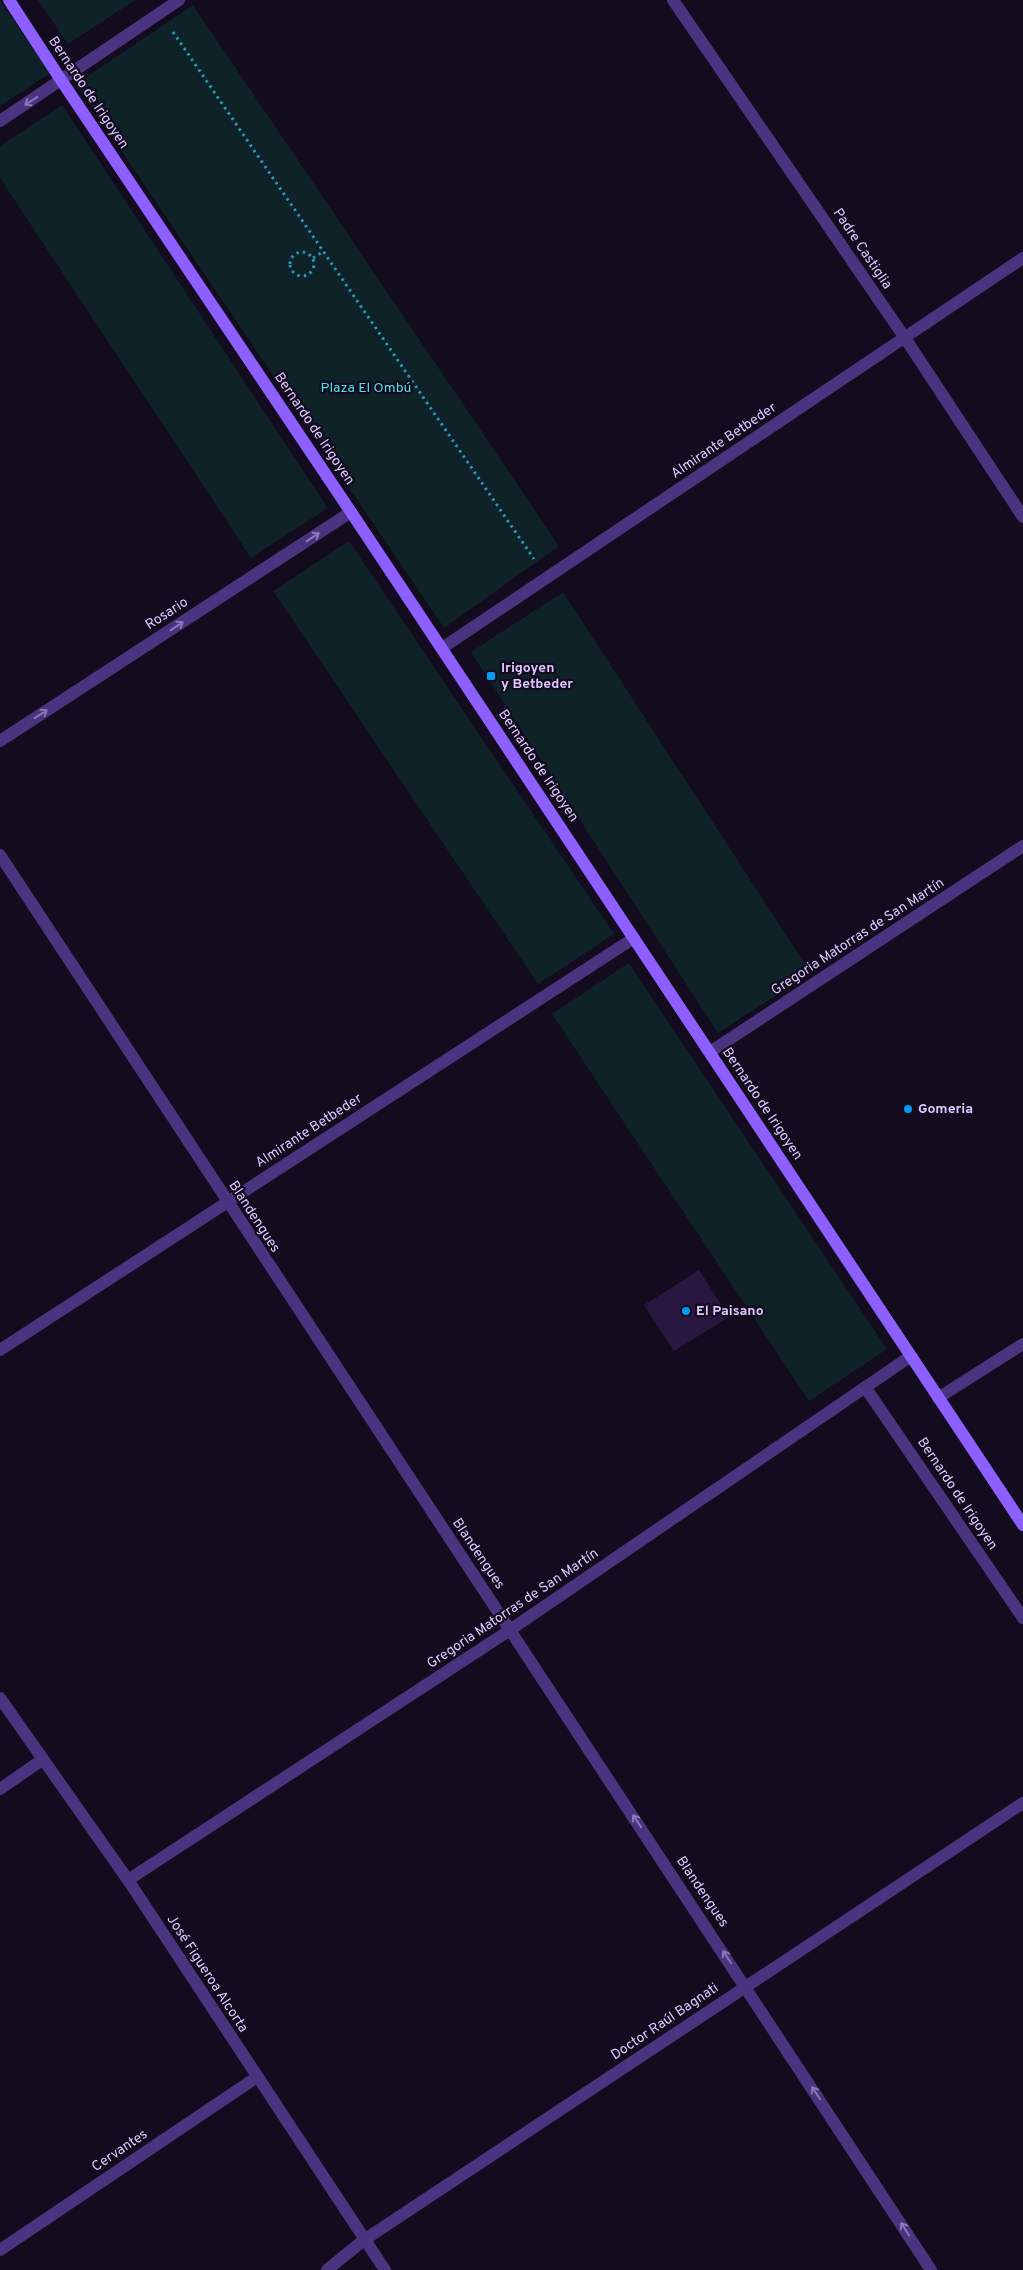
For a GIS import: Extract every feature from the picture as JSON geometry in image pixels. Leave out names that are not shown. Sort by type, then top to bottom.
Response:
[{"type":"street","name":"Bernardo de Irigoyen","points":[[9,0],[442,648],[1023,1525]]},
{"type":"street","points":[[0,121],[179,0]]},
{"type":"street","name":"Padre Castiglia","points":[[673,0],[905,338],[1023,517]]},
{"type":"street","name":"Almirante Betbeder","points":[[442,648],[1023,258]]},
{"type":"street","name":"Rosario","points":[[0,741],[351,512]]},
{"type":"street","name":"Gregoria Matorras de San Martín","points":[[710,1052],[1023,846]]},
{"type":"street","name":"Blandengues","points":[[0,855],[227,1202],[747,1986],[931,2270]]},
{"type":"street","name":"Almirante Betbeder","points":[[0,1350],[634,938]]},
{"type":"street","points":[[938,1398],[1023,1344]]},
{"type":"street","name":"Gregoria Matorras de San Martín","points":[[128,1880],[510,1630],[911,1356]]},
{"type":"street","name":"Bernardo de Irigoyen","points":[[865,1387],[1023,1618]]},
{"type":"street","name":"José Figueroa Alcorta","points":[[0,1698],[128,1880],[385,2270]]},
{"type":"street","points":[[0,1789],[42,1760]]},
{"type":"street","name":"Doctor Raúl Bagnati","points":[[327,2270],[364,2240],[1023,1803]]},
{"type":"street","name":"Cervantes","points":[[0,2250],[257,2077]]},
{"type":"path","points":[[161,13],[547,578]]},
{"type":"path","points":[[313,258],[324,251]]},
{"type":"path","points":[[307,253],[313,258],[314,266],[308,276],[296,275],[290,269],[290,261],[295,254],[307,253]]},
{"type":"green space","points":[[0,0],[50,73],[0,106]]},
{"type":"green space","points":[[38,0],[135,0],[68,44]]},
{"type":"green space","name":"Plaza El Ombú","points":[[193,5],[559,546],[444,628],[76,84]]},
{"type":"green space","points":[[62,105],[328,508],[251,558],[0,178],[0,146]]},
{"type":"green space","points":[[349,541],[614,934],[538,984],[273,591]]},
{"type":"green space","points":[[563,592],[811,973],[718,1033],[471,652]]},
{"type":"green space","points":[[629,963],[887,1349],[809,1401],[552,1014]]},
{"type":"building","name":"El Paisano","points":[[699,1270],[729,1317],[674,1351],[644,1305]]},
{"type":"place","name":"Irigoyen y Betbeder","points":[[491,676]]},
{"type":"place","name":"Gomeria","points":[[908,1109]]},
{"type":"place","name":"El Paisano","points":[[686,1311]]}]
